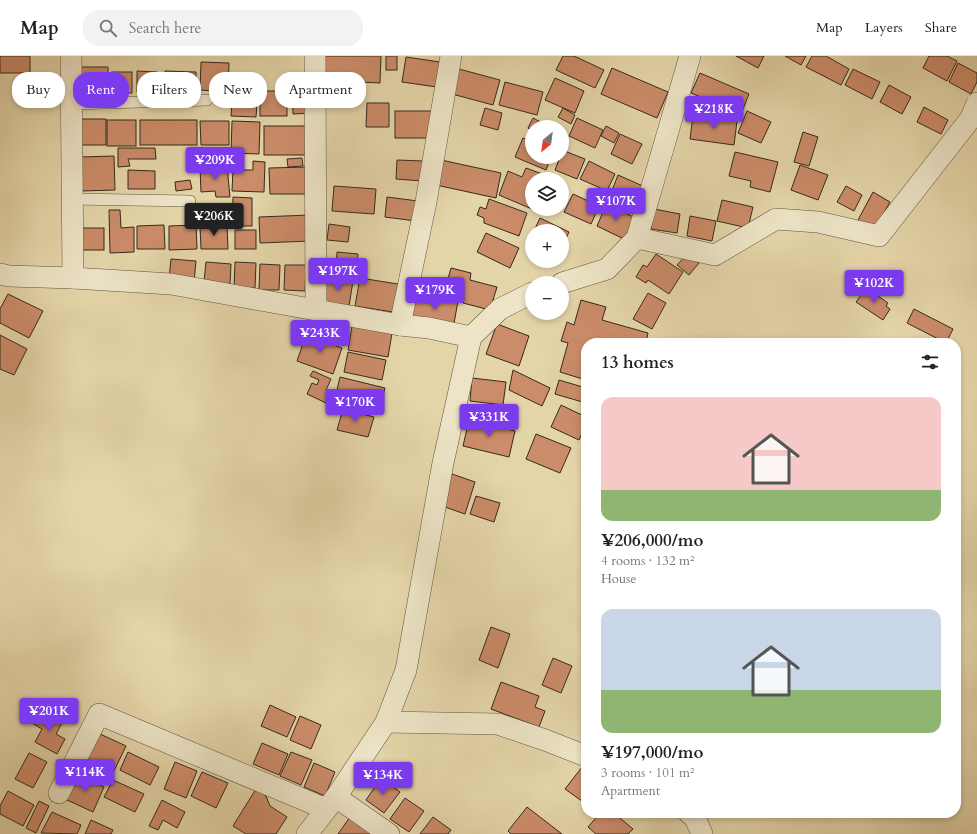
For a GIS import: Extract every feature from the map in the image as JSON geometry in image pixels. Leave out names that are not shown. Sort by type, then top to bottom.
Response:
[{"type":"street","points":[[71,56],[73,278]]},
{"type":"street","points":[[315,56],[316,309]]},
{"type":"street","points":[[400,325],[426,202],[451,56]]},
{"type":"street","points":[[569,281],[607,269],[637,238],[690,56]]},
{"type":"street","points":[[637,238],[714,255],[776,219],[818,222],[879,236],[971,118],[977,103]]},
{"type":"street","points":[[0,274],[9,276],[171,284],[400,325],[429,328],[471,337]]},
{"type":"street","points":[[306,834],[331,803],[386,722],[406,670],[443,463],[471,337],[500,309],[525,296]]},
{"type":"street","points":[[59,793],[99,714],[331,803],[389,834]]},
{"type":"street","points":[[386,722],[498,724],[581,754]]},
{"type":"street","points":[[694,818],[702,834]]},
{"type":"lane","points":[[71,104],[207,100]]},
{"type":"lane","points":[[72,199],[190,201]]},
{"type":"building","points":[[0,56],[30,56],[30,72],[0,73]]},
{"type":"building","points":[[323,56],[381,56],[380,83],[366,82],[366,72],[322,72]]},
{"type":"building","points":[[386,56],[397,56],[397,70],[386,70]]},
{"type":"building","points":[[563,56],[574,56],[604,70],[595,88],[556,70]]},
{"type":"building","points":[[736,56],[764,56],[758,68]]},
{"type":"building","points":[[785,56],[806,56],[801,65]]},
{"type":"building","points":[[812,56],[826,56],[849,69],[841,85],[806,67]]},
{"type":"building","points":[[929,56],[947,56],[957,61],[947,81],[923,68]]},
{"type":"building","points":[[406,57],[440,62],[437,87],[402,82]]},
{"type":"building","points":[[201,62],[229,63],[229,72],[209,72],[209,91],[201,90]]},
{"type":"building","points":[[958,63],[977,73],[977,82],[971,94],[949,82]]},
{"type":"building","points":[[77,67],[108,67],[108,72],[77,72]]},
{"type":"building","points":[[612,68],[668,92],[657,118],[601,94]]},
{"type":"building","points":[[459,69],[500,80],[493,105],[452,94]]},
{"type":"building","points":[[853,69],[880,82],[872,99],[845,85]]},
{"type":"building","points":[[165,71],[196,72],[165,72]]},
{"type":"building","points":[[129,72],[132,72],[132,93],[129,93]]},
{"type":"building","points":[[700,73],[749,94],[741,114],[691,93]]},
{"type":"building","points":[[555,78],[584,91],[575,113],[545,100]]},
{"type":"building","points":[[505,82],[543,92],[537,115],[499,105]]},
{"type":"building","points":[[889,85],[911,97],[902,114],[880,102]]},
{"type":"building","points":[[267,91],[275,91],[275,108],[287,108],[287,116],[260,116],[260,108],[267,108]]},
{"type":"building","points":[[367,103],[389,103],[389,127],[366,127]]},
{"type":"building","points":[[924,107],[948,120],[941,134],[917,122]]},
{"type":"building","points":[[232,108],[257,108],[256,117],[231,116]]},
{"type":"building","points":[[293,108],[311,108],[311,113],[293,114]]},
{"type":"building","points":[[485,108],[502,113],[498,130],[480,125]]},
{"type":"building","points":[[563,108],[575,115],[571,124],[569,123],[569,120],[564,120],[558,117]]},
{"type":"building","points":[[395,111],[434,111],[434,138],[395,138]]},
{"type":"building","points":[[747,111],[771,122],[761,143],[738,133]]},
{"type":"building","points":[[693,115],[737,121],[734,145],[690,139]]},
{"type":"building","points":[[577,118],[603,130],[595,148],[569,136]]},
{"type":"building","points":[[77,119],[106,119],[106,145],[78,145]]},
{"type":"building","points":[[107,120],[136,120],[136,146],[107,146]]},
{"type":"building","points":[[140,120],[197,120],[197,145],[140,145]]},
{"type":"building","points":[[200,121],[229,121],[229,145],[201,145]]},
{"type":"building","points":[[232,121],[260,122],[259,154],[231,153]]},
{"type":"building","points":[[264,126],[311,126],[311,155],[264,155]]},
{"type":"building","points":[[606,126],[619,133],[614,143],[601,136]]},
{"type":"building","points":[[803,132],[818,137],[809,166],[794,162]]},
{"type":"building","points":[[620,134],[642,144],[632,164],[611,154]]},
{"type":"building","points":[[523,138],[525,139],[525,161],[515,157]]},
{"type":"building","points":[[118,148],[155,148],[156,159],[128,159],[130,166],[118,167]]},
{"type":"building","points":[[735,152],[778,162],[770,192],[750,187],[751,181],[729,176]]},
{"type":"building","points":[[569,153],[585,159],[577,179],[569,176],[569,172],[560,172],[555,170],[557,164],[569,164]]},
{"type":"building","points":[[114,156],[115,190],[81,191],[80,157]]},
{"type":"building","points":[[302,158],[303,166],[288,167],[287,159]]},
{"type":"building","points":[[397,160],[423,161],[422,181],[396,179]]},
{"type":"building","points":[[441,160],[501,173],[496,198],[436,185]]},
{"type":"building","points":[[253,161],[265,162],[264,192],[232,191],[233,170],[253,170]]},
{"type":"building","points":[[589,161],[615,174],[607,191],[580,179]]},
{"type":"building","points":[[532,164],[548,164],[546,170]]},
{"type":"building","points":[[800,165],[828,175],[818,200],[791,190]]},
{"type":"building","points":[[227,166],[230,197],[216,197],[215,191],[201,192],[200,168]]},
{"type":"building","points":[[308,167],[309,194],[270,194],[269,168]]},
{"type":"building","points":[[526,168],[537,172],[525,172],[525,206],[499,195],[508,171],[522,177]]},
{"type":"building","points":[[128,170],[155,171],[155,189],[128,189]]},
{"type":"building","points":[[618,175],[643,186],[635,204],[611,193]]},
{"type":"building","points":[[190,180],[192,189],[176,191],[175,182]]},
{"type":"building","points":[[334,186],[376,189],[374,214],[332,211]]},
{"type":"building","points":[[846,186],[862,195],[854,211],[837,202]]},
{"type":"building","points":[[873,192],[890,202],[874,231],[857,222]]},
{"type":"building","points":[[573,194],[599,206],[591,224],[569,214],[569,202]]},
{"type":"building","points":[[233,197],[252,198],[252,226],[232,226]]},
{"type":"building","points":[[387,197],[418,201],[416,221],[385,217]]},
{"type":"building","points":[[489,199],[525,212],[526,216],[519,236],[484,223],[484,218],[477,215],[480,207],[486,209]]},
{"type":"building","points":[[722,200],[753,207],[748,228],[717,221]]},
{"type":"building","points":[[606,205],[636,218],[626,240],[597,226]]},
{"type":"building","points":[[654,209],[680,214],[677,233],[651,229]]},
{"type":"building","points":[[109,210],[120,210],[121,228],[134,227],[134,252],[110,253]]},
{"type":"building","points":[[310,215],[311,241],[260,243],[259,217]]},
{"type":"building","points":[[690,216],[716,221],[712,241],[687,236]]},
{"type":"building","points":[[540,218],[552,224],[537,224]]},
{"type":"building","points":[[329,224],[350,227],[348,242],[327,240]]},
{"type":"building","points":[[164,225],[165,249],[137,249],[137,226]]},
{"type":"building","points":[[196,225],[197,249],[169,250],[169,226]]},
{"type":"building","points":[[227,225],[228,249],[201,249],[200,226]]},
{"type":"building","points":[[76,228],[104,228],[104,250],[76,250]]},
{"type":"building","points":[[235,230],[256,230],[256,249],[235,249]]},
{"type":"building","points":[[486,233],[519,248],[510,268],[477,252]]},
{"type":"building","points":[[337,252],[358,254],[356,273],[336,271]]},
{"type":"building","points":[[688,253],[699,263],[689,275],[677,265]]},
{"type":"building","points":[[656,254],[683,272],[669,294],[648,280],[646,283],[636,277],[643,265],[647,267]]},
{"type":"building","points":[[171,259],[196,261],[194,282],[169,279]]},
{"type":"building","points":[[206,262],[231,264],[230,284],[204,282]]},
{"type":"building","points":[[235,262],[256,263],[255,288],[234,288]]},
{"type":"building","points":[[260,264],[280,265],[279,290],[259,290]]},
{"type":"building","points":[[285,265],[306,265],[305,291],[284,290]]},
{"type":"building","points":[[451,268],[471,273],[470,280],[497,287],[490,310],[463,303],[464,298],[444,293]]},
{"type":"building","points":[[326,277],[353,281],[349,306],[322,302]]},
{"type":"building","points":[[360,278],[398,284],[393,312],[355,306]]},
{"type":"building","points":[[866,288],[888,303],[886,306],[890,309],[883,320],[856,302]]},
{"type":"building","points":[[648,293],[666,303],[652,329],[633,319]]},
{"type":"building","points":[[8,294],[43,311],[29,338],[0,323],[0,309]]},
{"type":"building","points":[[416,294],[458,301],[453,329],[411,321]]},
{"type":"building","points":[[581,300],[606,307],[602,320],[648,333],[647,338],[581,338],[581,378],[560,372],[568,343],[561,341],[567,322],[574,325]]},
{"type":"building","points":[[914,309],[953,329],[948,338],[936,338],[907,323]]},
{"type":"building","points":[[497,324],[529,336],[519,366],[486,354]]},
{"type":"building","points":[[352,326],[392,333],[388,357],[348,350]]},
{"type":"building","points":[[0,335],[27,349],[14,375],[0,369]]},
{"type":"building","points":[[306,335],[342,348],[333,374],[297,361]]},
{"type":"building","points":[[348,352],[386,360],[382,380],[344,372]]},
{"type":"building","points":[[513,370],[550,388],[542,406],[509,390]]},
{"type":"building","points":[[313,371],[331,379],[326,390],[331,392],[326,403],[307,394],[312,383],[317,385],[319,380],[310,376]]},
{"type":"building","points":[[340,377],[385,388],[380,409],[335,398]]},
{"type":"building","points":[[472,378],[506,382],[503,405],[470,401]]},
{"type":"building","points":[[559,380],[581,387],[581,402],[555,394]]},
{"type":"building","points":[[561,405],[581,415],[581,435],[579,440],[551,427]]},
{"type":"building","points":[[343,409],[374,417],[368,437],[337,430]]},
{"type":"building","points":[[469,420],[515,431],[509,457],[463,446]]},
{"type":"building","points":[[536,434],[571,448],[560,473],[526,459]]},
{"type":"building","points":[[452,474],[475,482],[465,514],[442,506]]},
{"type":"building","points":[[476,496],[500,503],[494,522],[470,514]]},
{"type":"building","points":[[491,627],[510,634],[498,668],[479,660]]},
{"type":"building","points":[[553,658],[572,666],[561,693],[542,685]]},
{"type":"building","points":[[501,682],[539,696],[535,707],[545,711],[539,727],[491,709]]},
{"type":"building","points":[[270,705],[296,717],[287,737],[261,726]]},
{"type":"building","points":[[38,711],[62,723],[56,734],[65,739],[57,754],[35,742],[42,729],[32,723]]},
{"type":"building","points":[[300,716],[321,725],[311,749],[290,740]]},
{"type":"building","points":[[98,733],[126,746],[114,771],[87,758]]},
{"type":"building","points":[[262,743],[288,754],[279,775],[253,764]]},
{"type":"building","points":[[128,752],[159,767],[150,785],[120,770]]},
{"type":"building","points":[[291,752],[312,760],[301,785],[280,776]]},
{"type":"building","points":[[29,753],[47,762],[33,788],[15,779]]},
{"type":"building","points":[[175,762],[197,771],[186,798],[164,789]]},
{"type":"building","points":[[314,763],[335,772],[325,796],[304,787]]},
{"type":"building","points":[[581,768],[581,800],[565,789]]},
{"type":"building","points":[[202,772],[228,783],[216,808],[191,796]]},
{"type":"building","points":[[77,774],[104,787],[93,812],[65,799]]},
{"type":"building","points":[[381,778],[400,792],[384,813],[366,800]]},
{"type":"building","points":[[113,780],[144,794],[135,812],[104,797]]},
{"type":"building","points":[[256,789],[266,796],[270,806],[287,817],[276,834],[246,834],[233,826]]},
{"type":"building","points":[[8,791],[34,805],[23,826],[0,814],[0,806]]},
{"type":"building","points":[[405,798],[424,811],[409,832],[390,819]]},
{"type":"building","points":[[162,800],[185,812],[177,828],[163,820],[158,830],[149,826]]},
{"type":"building","points":[[39,801],[49,806],[36,833],[26,828]]},
{"type":"building","points":[[527,807],[562,834],[511,834],[508,831]]},
{"type":"building","points":[[52,812],[81,825],[77,834],[41,833]]},
{"type":"building","points":[[350,817],[373,834],[338,834]]},
{"type":"building","points":[[433,817],[451,830],[448,834],[420,834]]},
{"type":"building","points":[[596,818],[620,818],[633,829],[628,834],[596,834],[588,827]]},
{"type":"building","points":[[91,820],[113,830],[111,834],[85,834]]}]
